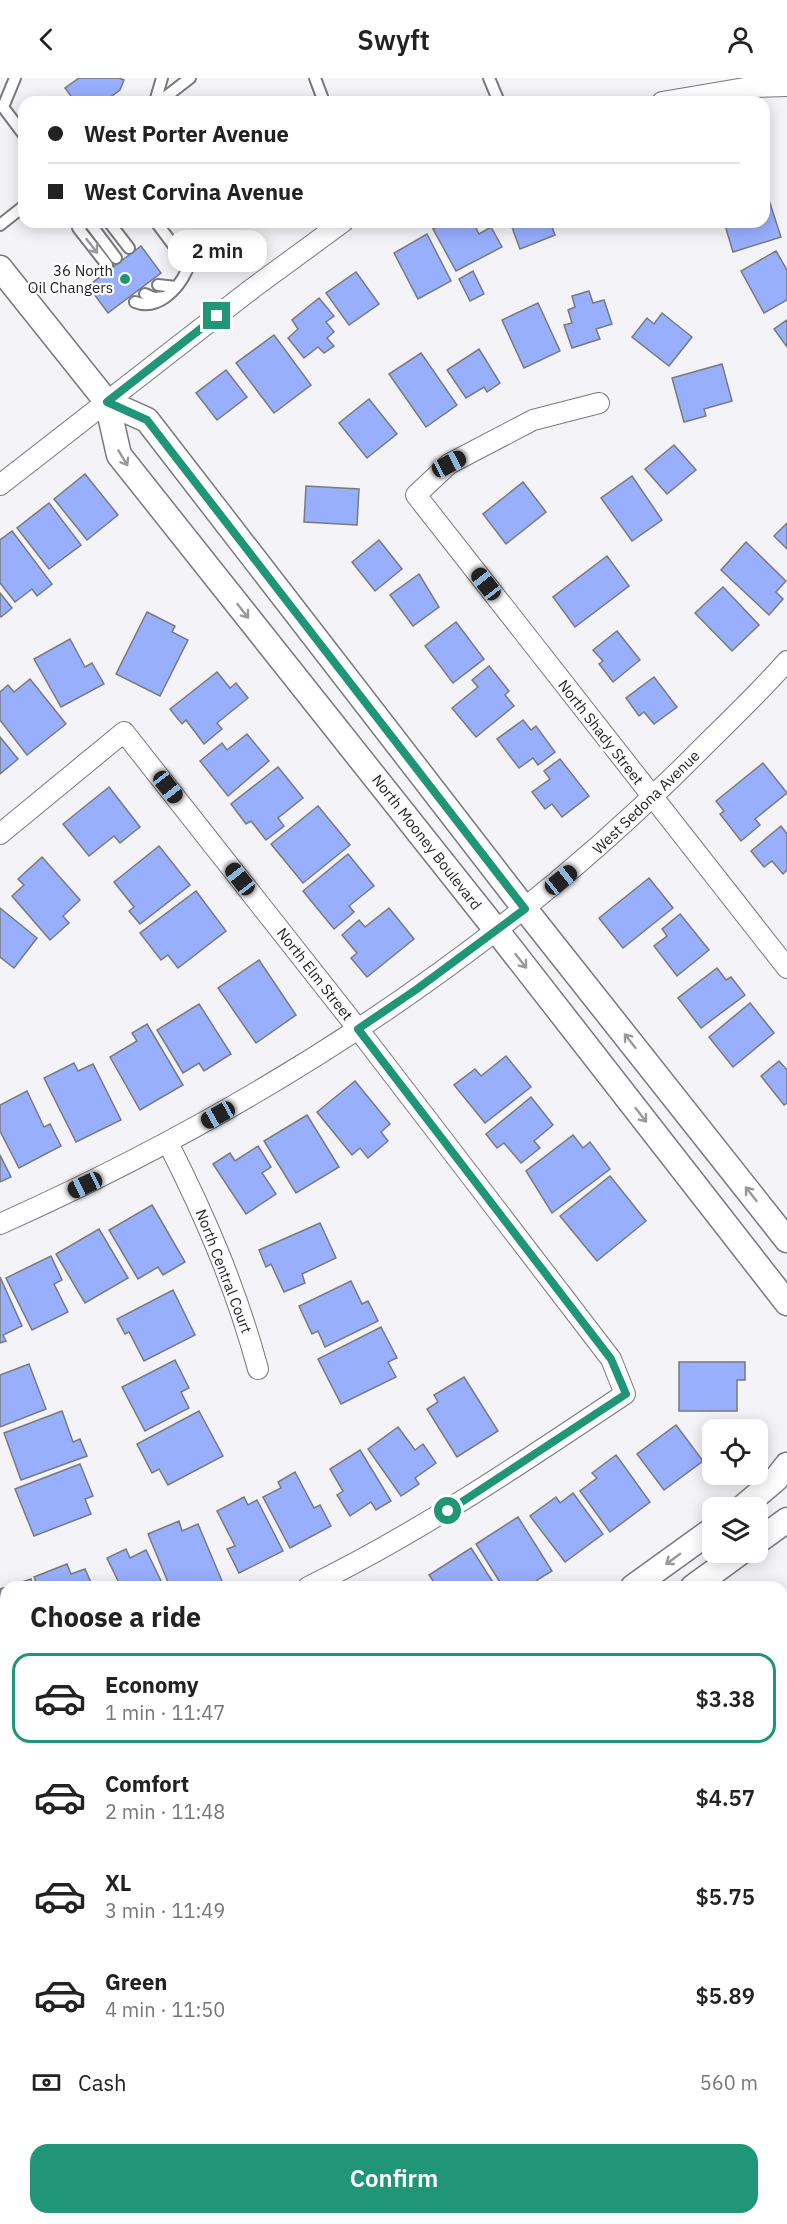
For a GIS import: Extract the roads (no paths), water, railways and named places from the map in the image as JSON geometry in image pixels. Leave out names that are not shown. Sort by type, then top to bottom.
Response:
[{"type":"street","points":[[697,96],[750,87],[787,86]]},
{"type":"street","points":[[0,485],[253,288],[335,228]]},
{"type":"street","name":"North Mooney Boulevard","points":[[0,268],[107,402],[119,455],[497,931],[787,1303]]},
{"type":"street","name":"North Mooney Boulevard","points":[[107,402],[147,420],[525,909],[787,1240]]},
{"type":"street","name":"North Shady Street","points":[[599,402],[532,420],[449,464],[416,495],[787,968]]},
{"type":"street","name":"West Sedona Avenue","points":[[0,1224],[168,1143],[282,1077],[358,1029],[497,931],[601,846],[653,798],[787,661]]},
{"type":"street","name":"North Elm Street","points":[[0,834],[124,732],[358,1029],[611,1359],[626,1394],[482,1490],[353,1565],[320,1581]]},
{"type":"street","name":"North Central Court","points":[[168,1143],[215,1238],[244,1318],[258,1369]]},
{"type":"street","points":[[755,1497],[776,1479],[787,1465]]},
{"type":"street","points":[[768,1534],[787,1520]]},
{"type":"street","points":[[641,1581],[702,1537]]},
{"type":"street","points":[[701,1581],[726,1563]]},
{"type":"lane","points":[[15,78],[2,106],[18,127]]},
{"type":"lane","points":[[158,96],[162,78]]},
{"type":"lane","points":[[165,96],[190,78]]},
{"type":"lane","points":[[315,78],[322,96]]},
{"type":"lane","points":[[489,78],[496,96]]},
{"type":"lane","points":[[0,225],[18,211]]},
{"type":"lane","points":[[86,228],[107,265]]},
{"type":"lane","points":[[88,228],[116,258]]},
{"type":"lane","points":[[114,228],[129,248]]},
{"type":"lane","points":[[135,302],[144,306],[155,304],[176,287],[187,270],[183,258],[160,228]]},
{"type":"lane","points":[[158,285],[176,287]]},
{"type":"lane","points":[[145,294],[154,298],[165,296]]},
{"type":"place","name":"36 North Oil Changers","points":[[125,279]]}]
